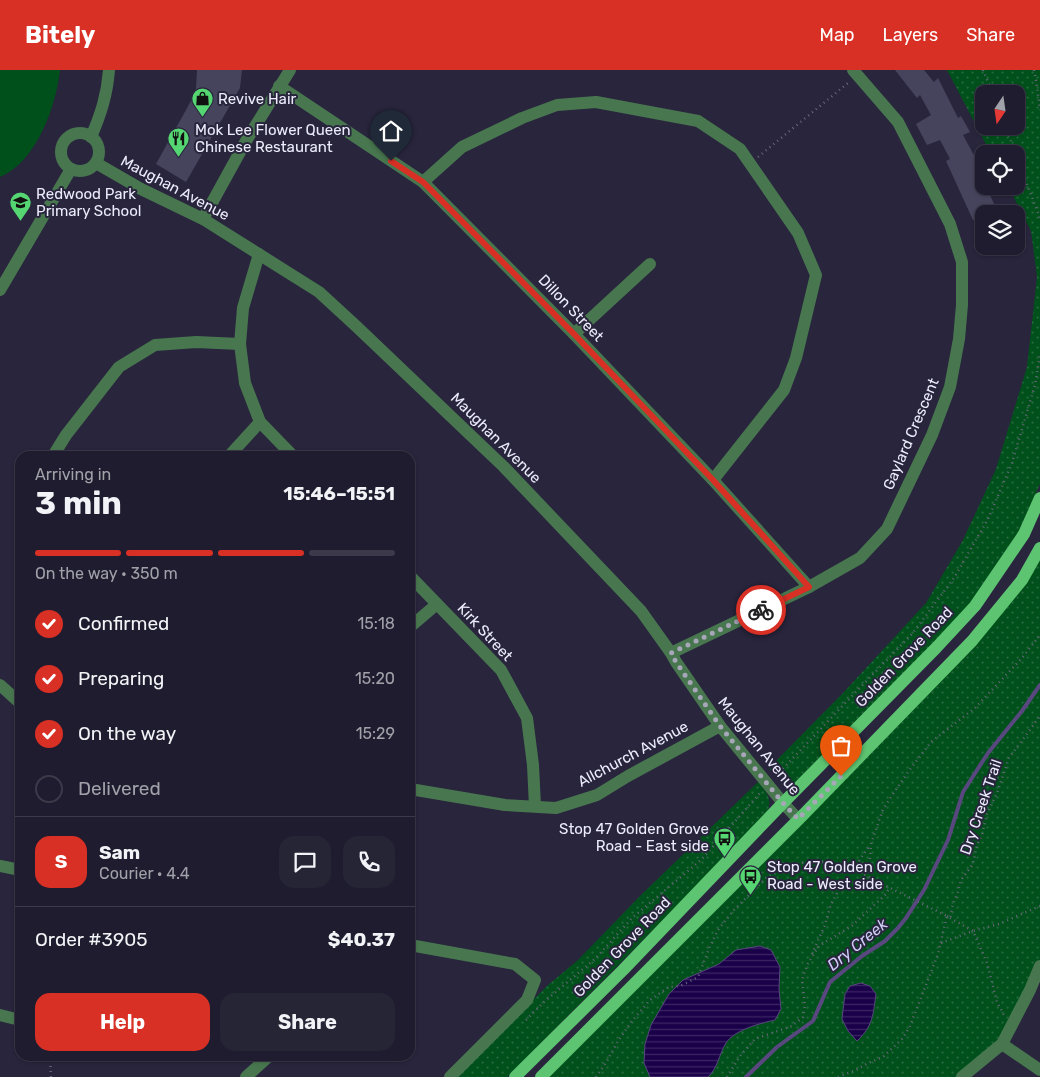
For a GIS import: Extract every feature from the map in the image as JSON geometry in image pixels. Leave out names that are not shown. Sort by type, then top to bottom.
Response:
[{"type":"main road","name":"Golden Grove Road","points":[[515,1077],[623,970],[975,606],[1024,534],[1040,498]]},
{"type":"main road","points":[[542,1077],[972,641],[1022,580],[1040,548]]},
{"type":"street","points":[[92,137],[105,100],[108,70]]},
{"type":"street","points":[[203,219],[246,141],[290,70]]},
{"type":"street","name":"Gaylard Crescent","points":[[671,653],[809,587],[860,558],[887,529],[932,435],[950,387],[959,339],[962,305],[962,262],[950,224],[898,122],[855,73]]},
{"type":"street","name":"Dillon Street","points":[[280,86],[423,182],[574,334],[713,480],[809,587]]},
{"type":"street","points":[[423,182],[462,147],[522,118],[557,105],[596,102],[698,121],[740,149],[798,233],[816,275],[796,358],[784,390],[713,480]]},
{"type":"street","points":[[79,133],[92,137],[99,151],[96,163],[87,170],[76,171],[71,169],[66,165],[61,154],[64,142],[73,134],[79,133]]},
{"type":"street","name":"Maughan Avenue","points":[[96,163],[141,189],[203,219],[259,254],[319,292],[363,332],[504,467],[641,611],[720,726],[798,819]]},
{"type":"street","points":[[0,290],[71,169]]},
{"type":"street","points":[[259,254],[243,308],[240,344],[245,383],[260,422],[288,451]]},
{"type":"street","points":[[574,334],[650,264]]},
{"type":"street","points":[[56,451],[66,435],[119,367],[155,345],[196,342],[240,344]]},
{"type":"street","points":[[234,451],[260,422]]},
{"type":"street","name":"Kirk Street","points":[[415,581],[501,670],[526,718],[533,765],[535,806]]},
{"type":"street","points":[[415,623],[437,604]]},
{"type":"street","points":[[0,685],[15,698]]},
{"type":"street","name":"Allchurch Avenue","points":[[415,791],[505,805],[556,808],[596,795],[720,726]]},
{"type":"street","points":[[0,866],[15,869]]},
{"type":"street","points":[[415,946],[515,964],[535,980],[527,1000],[450,1077]]},
{"type":"street","points":[[962,1077],[1002,1044],[1030,990],[1040,966]]},
{"type":"street","points":[[0,1015],[15,1019]]},
{"type":"street","points":[[1002,1044],[1040,1070]]},
{"type":"street","points":[[246,1077],[264,1061]]},
{"type":"path","points":[[983,70],[989,85]]},
{"type":"path","points":[[1034,70],[1040,110]]},
{"type":"path","points":[[750,164],[855,73]]},
{"type":"path","points":[[1025,179],[1040,218]]},
{"type":"path","points":[[524,1022],[545,1001],[595,959],[632,918],[701,860],[768,784],[912,634],[954,578],[988,519],[1012,463],[1035,385],[1040,354]]},
{"type":"path","points":[[874,880],[869,869],[871,844],[883,809],[908,772],[931,742],[975,708],[1022,658],[1040,635]]},
{"type":"path","name":"Dry Creek Trail","points":[[838,1077],[883,1057],[903,1038],[910,1026],[938,954],[961,880],[973,864],[987,814],[997,792],[1008,758],[1040,716]]},
{"type":"path","points":[[727,1077],[740,1056],[755,1039],[792,1026],[803,1017],[805,1005],[802,980],[807,965],[825,925],[831,904],[853,868],[871,844]]},
{"type":"path","points":[[596,1077],[627,1028],[650,1000],[669,987],[680,986],[698,977],[718,930],[733,912],[767,877],[800,863],[829,861],[853,868],[973,931],[987,963],[997,1002],[1010,1027]]},
{"type":"path","points":[[807,965],[819,946],[853,925],[890,888]]},
{"type":"path","points":[[941,943],[999,924],[1040,906]]},
{"type":"path","points":[[50,1061],[51,1077]]},
{"type":"green space","points":[[0,70],[60,70],[54,100],[42,132],[24,159],[13,170],[0,177]]},
{"type":"green space","points":[[947,70],[1040,70],[1040,484],[1019,531],[971,602],[932,645],[795,783],[783,782],[769,768],[843,693],[926,603],[963,540],[996,469],[1027,367],[1037,277],[1031,231],[1025,219],[1025,205],[1018,205],[1013,195],[1025,195],[1025,145],[986,145],[981,135],[1025,135],[1025,85],[975,85],[975,123]]},
{"type":"green space","points":[[1040,548],[1040,966],[1010,1027],[962,1077],[541,1077],[972,641]]},
{"type":"green space","points":[[758,782],[769,799],[769,808],[763,819],[507,1077],[456,1077],[548,985],[578,960],[640,896]]},
{"type":"shaded area","points":[[760,946],[771,950],[780,967],[779,989],[781,1009],[775,1020],[748,1028],[730,1038],[708,1077],[650,1077],[644,1063],[645,1044],[651,1025],[669,994],[683,980],[719,964],[736,950]]},
{"type":"shaded area","points":[[861,983],[870,986],[876,994],[869,1025],[857,1041],[848,1031],[842,1019],[845,994],[850,986]]},
{"type":"building","points":[[197,70],[242,70],[240,88],[186,182],[156,164],[192,99],[196,88]]},
{"type":"building","points":[[895,70],[924,70],[934,82],[938,78],[958,118],[961,116],[970,132],[963,135],[975,157],[975,195],[990,195],[995,205],[975,205],[975,219],[973,220],[946,161],[950,159],[940,140],[927,145],[916,124],[931,115],[920,95],[917,98]]},
{"type":"waterway","name":"Dry Creek","points":[[746,1077],[777,1047],[813,1021],[830,982],[862,956],[885,941],[906,918],[924,890],[948,840],[963,792],[988,753],[1040,685]]},
{"type":"way so far","points":[[761,610],[671,653],[720,726],[798,819],[841,776]]},
{"type":"place","name":"Revive Hair","points":[[202,118]]},
{"type":"place","name":"Mok Lee Flower Queen Chinese Restaurant","points":[[179,158]]},
{"type":"place","name":"Redwood Park Primary School","points":[[20,222]]},
{"type":"place","name":"Stop 47 Golden Grove Road - East side","points":[[725,857]]},
{"type":"place","name":"Stop 47 Golden Grove Road - West side","points":[[751,895]]},
{"type":"route","points":[[391,161],[423,182],[574,334],[713,480],[809,587],[761,610]]}]
